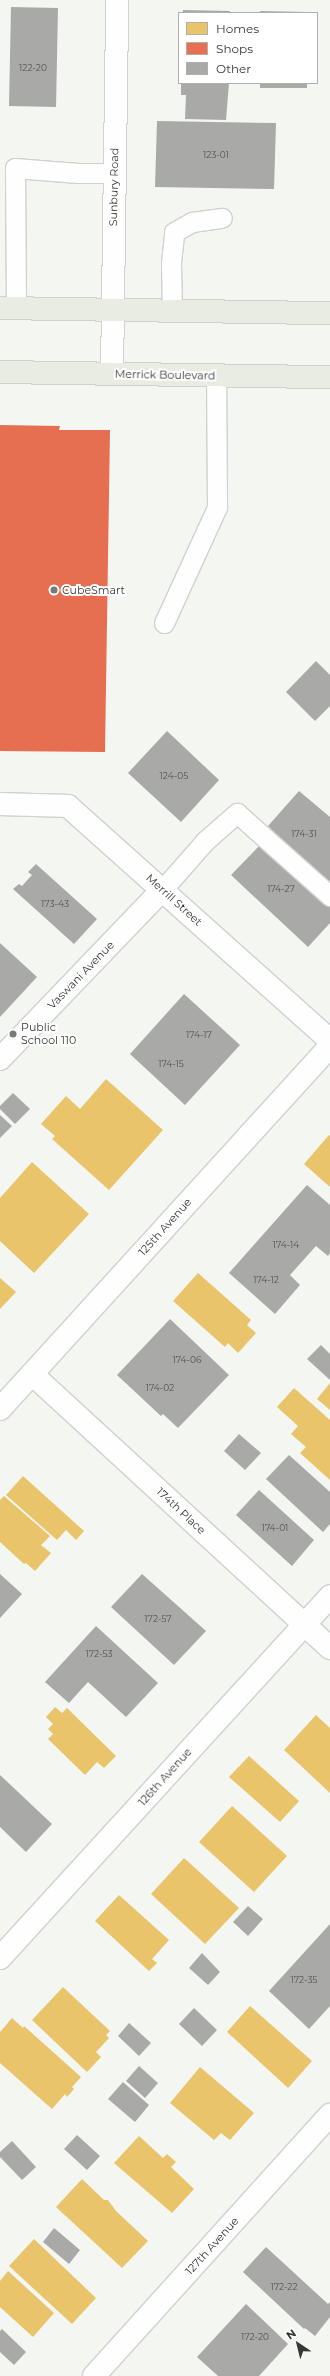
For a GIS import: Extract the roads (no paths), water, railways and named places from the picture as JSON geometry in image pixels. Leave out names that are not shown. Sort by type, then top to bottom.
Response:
[{"type":"main road","points":[[8,308],[330,313]]},
{"type":"main road","name":"Merrick Boulevard","points":[[0,372],[330,378]]},
{"type":"street","name":"Sunbury Road","points":[[112,374],[117,0]]},
{"type":"street","name":"Merrill Street","points":[[0,804],[68,806],[330,1040]]},
{"type":"street","name":"Vaswani Avenue","points":[[0,1059],[162,890]]},
{"type":"street","name":"125th Avenue","points":[[0,1409],[330,1046]]},
{"type":"street","name":"174th Place","points":[[32,1374],[330,1648]]},
{"type":"street","name":"126th Avenue","points":[[0,1958],[330,1596]]},
{"type":"street","name":"127th Avenue","points":[[94,2376],[330,2115]]},
{"type":"lane","points":[[8,308],[7,168],[114,174]]},
{"type":"lane","points":[[172,311],[171,263],[174,232],[192,222],[222,218]]},
{"type":"lane","points":[[164,623],[217,507],[216,376]]},
{"type":"lane","points":[[162,890],[205,841],[237,813],[330,896]]},
{"type":"place","name":"CubeSmart","points":[[54,590]]},
{"type":"place","name":"Public School 110","points":[[13,1034]]}]
